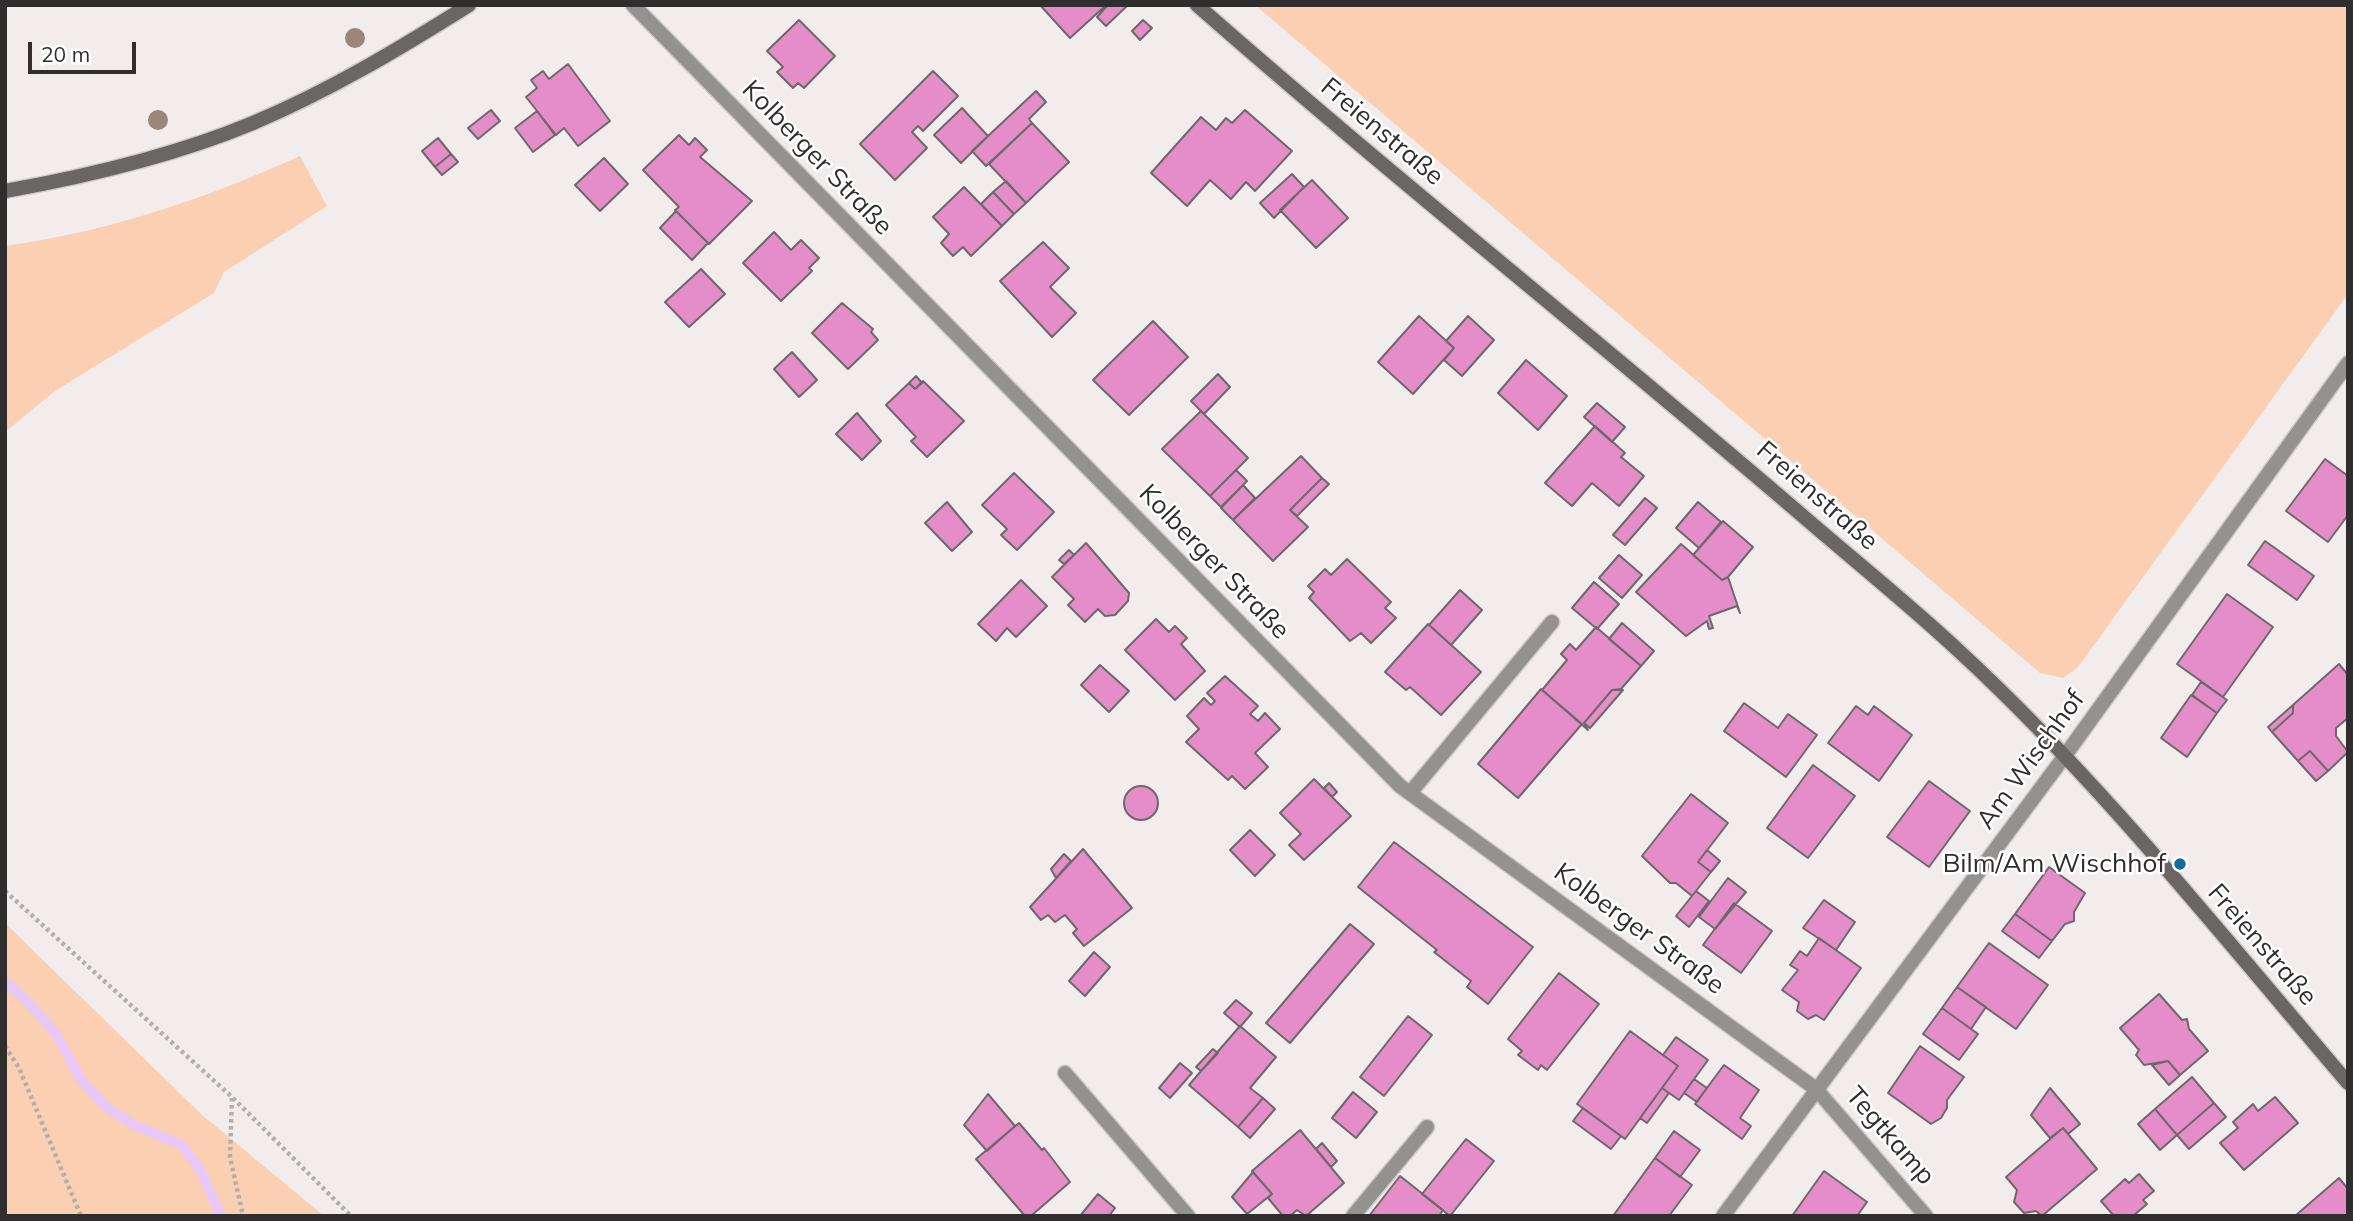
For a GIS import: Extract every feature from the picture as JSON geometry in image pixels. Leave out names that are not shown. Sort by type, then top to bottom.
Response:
[{"type":"street","points":[[5,191],[114,169],[211,138],[270,115],[340,81],[469,5]]},
{"type":"street","name":"Kolberger Straße","points":[[633,5],[1410,793],[1816,1089]]},
{"type":"street","name":"Freienstraße","points":[[1197,5],[1316,110],[1697,425],[1961,653],[2064,757],[2172,877],[2348,1083]]},
{"type":"street","name":"Am Wischhof","points":[[1723,1216],[2064,757],[2348,363]]},
{"type":"street","points":[[1410,793],[1552,622]]},
{"type":"street","points":[[1065,1073],[1188,1216]]},
{"type":"street","name":"Tegtkamp","points":[[1816,1089],[1926,1216]]},
{"type":"street","points":[[1353,1216],[1427,1127]]},
{"type":"path","points":[[5,891],[232,1097],[351,1216]]},
{"type":"path","points":[[5,1046],[19,1068],[81,1216]]},
{"type":"path","points":[[232,1097],[230,1157],[243,1216]]},
{"type":"shaded area","points":[[1255,5],[2348,5],[2348,294],[2078,667],[2063,678],[2040,673]]},
{"type":"shaded area","points":[[300,156],[327,206],[224,272],[214,293],[55,391],[5,432],[5,246],[81,232],[156,212],[229,186]]},
{"type":"shaded area","points":[[5,923],[201,1114],[324,1216],[5,1216]]},
{"type":"building","points":[[1040,5],[1102,5],[1104,7],[1070,38]]},
{"type":"building","points":[[1108,5],[1128,5],[1106,26],[1097,17]]},
{"type":"building","points":[[799,20],[835,56],[804,88],[798,83],[793,88],[777,72],[783,67],[767,51]]},
{"type":"building","points":[[1143,20],[1152,28],[1140,40],[1132,31]]},
{"type":"building","points":[[568,64],[610,121],[578,146],[564,128],[556,135],[526,97],[537,88],[531,80],[543,71],[549,79]]},
{"type":"building","points":[[933,71],[958,96],[923,131],[918,126],[912,132],[927,148],[895,180],[860,144]]},
{"type":"building","points":[[1036,91],[1046,102],[1029,119],[1032,123],[986,166],[972,151]]},
{"type":"building","points":[[962,108],[988,136],[961,163],[934,135]]},
{"type":"building","points":[[491,110],[500,121],[478,139],[468,128]]},
{"type":"building","points":[[1245,110],[1292,151],[1255,191],[1246,182],[1231,199],[1210,180],[1187,206],[1151,173],[1201,117],[1216,130],[1226,118],[1232,123]]},
{"type":"building","points":[[537,111],[555,135],[533,152],[515,128]]},
{"type":"building","points":[[1032,123],[1069,162],[1026,203],[989,164]]},
{"type":"building","points":[[679,135],[689,145],[695,138],[707,150],[700,157],[752,201],[709,244],[675,210],[679,207],[643,170]]},
{"type":"building","points":[[438,138],[451,154],[435,167],[422,151]]},
{"type":"building","points":[[451,154],[458,162],[442,175],[435,167]]},
{"type":"building","points":[[604,158],[628,184],[600,211],[575,185]]},
{"type":"building","points":[[1292,174],[1304,187],[1274,218],[1260,203]]},
{"type":"building","points":[[1312,180],[1348,218],[1316,248],[1280,210]]},
{"type":"building","points":[[1006,181],[1026,203],[1014,214],[993,192]]},
{"type":"building","points":[[964,187],[1002,226],[971,256],[963,247],[953,256],[941,243],[949,234],[933,217]]},
{"type":"building","points":[[993,192],[1014,214],[1002,226],[981,204]]},
{"type":"building","points":[[676,211],[708,243],[692,260],[660,228]]},
{"type":"building","points":[[774,232],[791,250],[801,240],[819,258],[809,268],[812,271],[781,301],[743,263]]},
{"type":"building","points":[[1043,242],[1069,268],[1050,287],[1076,313],[1052,337],[1000,281]]},
{"type":"building","points":[[701,269],[725,294],[689,327],[665,302]]},
{"type":"building","points":[[842,303],[873,329],[871,332],[878,340],[848,369],[812,333]]},
{"type":"building","points":[[1419,316],[1454,348],[1413,394],[1378,362]]},
{"type":"building","points":[[1468,316],[1494,340],[1462,376],[1444,360],[1454,348],[1446,341]]},
{"type":"building","points":[[1153,321],[1188,357],[1129,415],[1093,380]]},
{"type":"building","points":[[792,352],[817,380],[799,397],[774,369]]},
{"type":"building","points":[[1526,360],[1567,396],[1538,430],[1498,393]]},
{"type":"building","points":[[1218,374],[1230,387],[1204,414],[1191,401]]},
{"type":"building","points":[[916,376],[922,383],[915,389],[909,383]]},
{"type":"building","points":[[923,381],[964,421],[927,457],[911,441],[916,437],[886,405],[909,383],[915,389]]},
{"type":"building","points":[[1597,403],[1625,427],[1612,442],[1584,417]]},
{"type":"building","points":[[1201,411],[1248,458],[1210,496],[1162,449]]},
{"type":"building","points":[[857,413],[881,441],[862,460],[836,434]]},
{"type":"building","points":[[1595,426],[1625,453],[1621,457],[1644,476],[1619,506],[1592,483],[1572,506],[1545,483]]},
{"type":"building","points":[[1301,456],[1322,478],[1290,510],[1308,527],[1273,561],[1233,520]]},
{"type":"building","points":[[2325,459],[2348,476],[2348,515],[2328,542],[2286,511]]},
{"type":"building","points":[[1236,470],[1247,481],[1221,507],[1210,496]]},
{"type":"building","points":[[1014,473],[1054,512],[1017,550],[1001,535],[1007,529],[982,505]]},
{"type":"building","points":[[1322,478],[1329,484],[1297,516],[1290,510]]},
{"type":"building","points":[[1243,485],[1255,498],[1233,520],[1221,508]]},
{"type":"building","points":[[1645,498],[1657,508],[1625,545],[1613,535]]},
{"type":"building","points":[[947,502],[972,532],[952,551],[925,523]]},
{"type":"building","points":[[1698,502],[1721,522],[1699,548],[1676,528]]},
{"type":"building","points":[[1723,521],[1753,547],[1728,577],[1722,580],[1693,555]]},
{"type":"building","points":[[2265,541],[2314,576],[2297,600],[2248,565]]},
{"type":"building","points":[[1086,543],[1129,593],[1128,601],[1115,615],[1105,616],[1098,609],[1085,622],[1068,605],[1074,599],[1052,577]]},
{"type":"building","points":[[1681,544],[1722,580],[1728,577],[1740,613],[1737,606],[1709,616],[1713,628],[1709,629],[1707,621],[1686,636],[1636,592]]},
{"type":"building","points":[[1069,550],[1074,555],[1064,564],[1059,560]]},
{"type":"building","points":[[1619,555],[1642,575],[1622,598],[1599,578]]},
{"type":"building","points":[[1347,559],[1391,602],[1385,608],[1396,618],[1371,643],[1361,633],[1350,641],[1309,598],[1314,592],[1308,586],[1325,569],[1331,575]]},
{"type":"building","points":[[1021,580],[1047,606],[1016,637],[1007,628],[996,641],[978,624]]},
{"type":"building","points":[[1594,582],[1619,604],[1597,629],[1572,608]]},
{"type":"building","points":[[1460,590],[1482,610],[1451,645],[1429,625]]},
{"type":"building","points":[[2227,594],[2273,627],[2223,697],[2177,664]]},
{"type":"building","points":[[1156,619],[1169,632],[1175,626],[1187,638],[1181,644],[1205,671],[1175,700],[1125,650]]},
{"type":"building","points":[[1622,623],[1654,651],[1641,666],[1609,639]]},
{"type":"building","points":[[1428,624],[1481,672],[1441,715],[1410,687],[1406,690],[1385,672]]},
{"type":"building","points":[[1596,627],[1641,666],[1621,689],[1612,690],[1584,723],[1588,730],[1542,690],[1567,660],[1561,654],[1570,644],[1576,650]]},
{"type":"building","points":[[2339,664],[2348,675],[2348,718],[2336,728],[2336,736],[2348,752],[2328,771],[2310,751],[2298,761],[2272,732],[2293,713],[2293,705]]},
{"type":"building","points":[[1100,665],[1129,691],[1109,712],[1081,685]]},
{"type":"building","points":[[1225,676],[1258,706],[1250,714],[1258,721],[1265,713],[1280,729],[1255,753],[1268,767],[1245,789],[1232,776],[1228,780],[1186,742],[1199,729],[1187,716],[1204,698],[1211,705],[1215,701],[1207,693]]},
{"type":"building","points":[[2201,682],[2227,700],[2217,713],[2192,695]]},
{"type":"building","points":[[1541,689],[1582,724],[1518,798],[1478,764]]},
{"type":"building","points":[[1612,690],[1623,690],[1590,728],[1584,723]]},
{"type":"building","points":[[2191,695],[2217,713],[2187,757],[2161,738]]},
{"type":"building","points":[[1744,703],[1778,728],[1788,714],[1817,735],[1786,777],[1724,731]]},
{"type":"building","points":[[2293,705],[2293,713],[2272,732],[2268,727]]},
{"type":"building","points":[[1856,706],[1868,715],[1874,706],[1912,735],[1879,781],[1828,743]]},
{"type":"building","points":[[2310,751],[2328,771],[2316,781],[2298,761]]},
{"type":"building","points":[[1813,765],[1855,796],[1808,858],[1767,828]]},
{"type":"building","points":[[1314,779],[1351,816],[1304,860],[1289,845],[1301,834],[1280,813]]},
{"type":"building","points":[[1929,781],[1970,811],[1929,867],[1887,837]]},
{"type":"building","points":[[1329,783],[1337,792],[1332,797],[1324,788]]},
{"type":"building","points":[[1141,786],[1153,791],[1158,803],[1153,815],[1141,820],[1129,815],[1124,803],[1129,791]]},
{"type":"building","points":[[1691,794],[1728,823],[1698,862],[1711,872],[1692,896],[1676,883],[1670,883],[1642,856]]},
{"type":"building","points":[[1250,830],[1275,855],[1255,876],[1230,850]]},
{"type":"building","points":[[1394,842],[1533,947],[1488,1004],[1467,987],[1471,981],[1434,952],[1437,950],[1358,887]]},
{"type":"building","points":[[1083,849],[1132,908],[1084,946],[1073,933],[1077,929],[1065,915],[1055,922],[1048,915],[1041,920],[1030,907]]},
{"type":"building","points":[[1707,850],[1720,861],[1711,872],[1698,862]]},
{"type":"building","points":[[1064,854],[1071,861],[1056,878],[1051,869]]},
{"type":"building","points":[[2049,867],[2085,893],[2074,912],[2074,921],[2065,924],[2052,941],[2015,914]]},
{"type":"building","points":[[1728,878],[1746,892],[1715,929],[1699,917]]},
{"type":"building","points":[[1696,891],[1709,901],[1689,927],[1676,916]]},
{"type":"building","points":[[1824,900],[1855,922],[1836,950],[1803,928]]},
{"type":"building","points":[[1734,903],[1772,931],[1741,973],[1703,945]]},
{"type":"building","points":[[2015,914],[2052,941],[2039,958],[2002,931]]},
{"type":"building","points":[[1350,924],[1374,944],[1290,1043],[1266,1023]]},
{"type":"building","points":[[1819,938],[1861,968],[1824,1020],[1816,1015],[1808,1019],[1797,1011],[1799,1002],[1782,990],[1798,970],[1790,965],[1800,951],[1807,956]]},
{"type":"building","points":[[1989,943],[2048,985],[2016,1029],[1957,987]]},
{"type":"building","points":[[1094,952],[1110,967],[1085,996],[1069,981]]},
{"type":"building","points":[[1559,973],[1599,1004],[1547,1070],[1541,1065],[1538,1070],[1518,1055],[1522,1051],[1508,1039]]},
{"type":"building","points":[[1957,987],[1986,1007],[1971,1029],[1942,1008]]},
{"type":"building","points":[[2159,994],[2182,1020],[2187,1019],[2189,1029],[2208,1051],[2180,1075],[2168,1061],[2144,1065],[2136,1055],[2139,1050],[2120,1028]]},
{"type":"building","points":[[1236,1000],[1252,1013],[1240,1027],[1224,1013]]},
{"type":"building","points":[[1942,1008],[1978,1034],[1959,1060],[1923,1034]]},
{"type":"building","points":[[1408,1016],[1432,1035],[1384,1096],[1360,1077]]},
{"type":"building","points":[[1240,1026],[1276,1057],[1250,1088],[1263,1098],[1238,1127],[1189,1085]]},
{"type":"building","points":[[1630,1031],[1678,1066],[1625,1139],[1577,1104]]},
{"type":"building","points":[[1676,1037],[1708,1060],[1679,1100],[1662,1088],[1678,1066],[1663,1055]]},
{"type":"building","points":[[1920,1046],[1964,1077],[1947,1100],[1947,1108],[1941,1118],[1931,1124],[1888,1093]]},
{"type":"building","points":[[1213,1049],[1218,1053],[1201,1071],[1196,1067]]},
{"type":"building","points":[[2168,1061],[2180,1075],[2169,1085],[2152,1065]]},
{"type":"building","points":[[1180,1063],[1192,1073],[1170,1098],[1159,1088]]},
{"type":"building","points":[[1724,1065],[1759,1090],[1740,1118],[1751,1126],[1742,1139],[1695,1104]]},
{"type":"building","points":[[2192,1077],[2214,1103],[2177,1135],[2155,1109]]},
{"type":"building","points":[[1694,1079],[1707,1088],[1697,1102],[1684,1093]]},
{"type":"building","points":[[1662,1088],[1669,1093],[1647,1123],[1640,1118]]},
{"type":"building","points":[[2050,1088],[2080,1124],[2068,1134],[2063,1128],[2050,1138],[2031,1115]]},
{"type":"building","points":[[1353,1092],[1377,1112],[1356,1138],[1332,1118]]},
{"type":"building","points":[[988,1094],[1015,1126],[987,1151],[964,1125]]},
{"type":"building","points":[[2275,1097],[2298,1123],[2244,1170],[2220,1143],[2238,1128],[2233,1122],[2253,1104],[2258,1111]]},
{"type":"building","points":[[1263,1098],[1275,1109],[1250,1138],[1238,1127]]},
{"type":"building","points":[[2214,1103],[2226,1117],[2189,1149],[2177,1135]]},
{"type":"building","points":[[1583,1108],[1621,1136],[1611,1149],[1573,1121]]},
{"type":"building","points":[[2155,1109],[2177,1135],[2160,1150],[2138,1124]]},
{"type":"building","points":[[1019,1123],[1042,1150],[1044,1148],[1070,1182],[1031,1216],[1025,1216],[976,1159]]},
{"type":"building","points":[[2063,1128],[2097,1169],[2042,1216],[2036,1211],[2024,1213],[2014,1202],[2017,1190],[2006,1177]]},
{"type":"building","points":[[1300,1130],[1344,1183],[1306,1216],[1297,1210],[1290,1216],[1283,1216],[1268,1198],[1272,1194],[1252,1171]]},
{"type":"building","points":[[1674,1131],[1700,1150],[1680,1177],[1655,1158]]},
{"type":"building","points":[[1466,1139],[1494,1161],[1450,1216],[1422,1194]]},
{"type":"building","points":[[1322,1143],[1337,1161],[1331,1167],[1316,1149]]},
{"type":"building","points":[[1655,1158],[1692,1185],[1669,1216],[1613,1216]]},
{"type":"building","points":[[1824,1171],[1867,1202],[1857,1216],[1792,1216]]},
{"type":"building","points":[[1253,1172],[1272,1194],[1247,1214],[1232,1197]]},
{"type":"building","points":[[2139,1174],[2154,1191],[2143,1200],[2147,1204],[2133,1216],[2114,1216],[2101,1201],[2125,1179],[2129,1183]]},
{"type":"building","points":[[1400,1176],[1443,1210],[1439,1216],[1369,1216]]},
{"type":"building","points":[[2339,1178],[2348,1189],[2348,1216],[2295,1216]]},
{"type":"building","points":[[1098,1194],[1115,1208],[1109,1216],[1080,1216]]},
{"type":"waterway","points":[[5,981],[32,1006],[57,1035],[81,1080],[108,1108],[134,1125],[182,1145],[200,1169],[221,1216]]},
{"type":"place","name":"Bilm/Am Wischhof","points":[[2180,864]]}]
